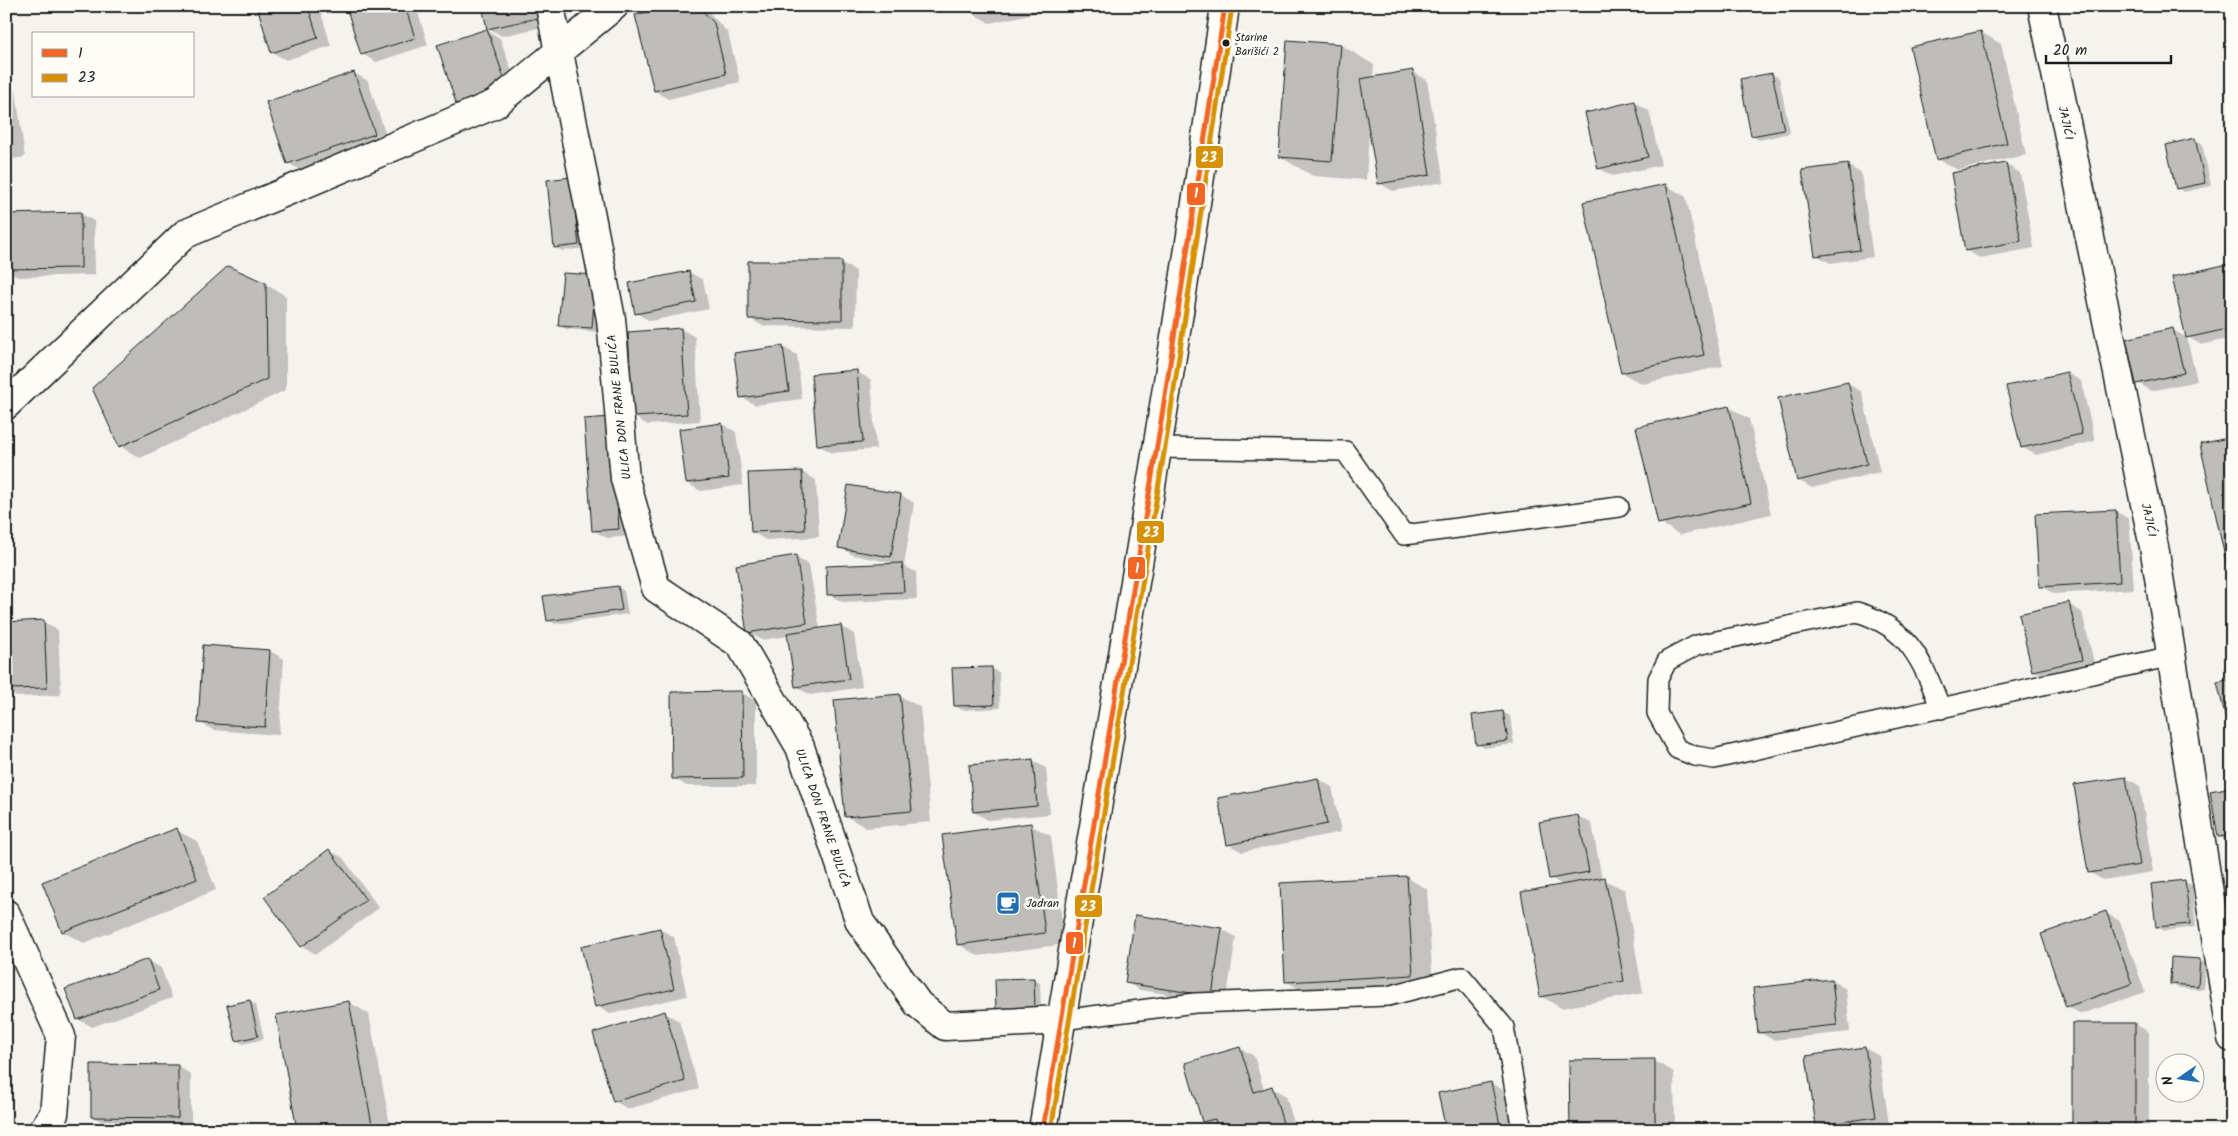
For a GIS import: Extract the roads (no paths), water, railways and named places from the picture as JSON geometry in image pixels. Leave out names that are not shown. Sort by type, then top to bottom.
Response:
[{"type":"street","name":"ULICA DON FRANE BULIĆA","points":[[550,6],[611,319],[625,478],[656,588],[740,644],[800,747],[860,922],[918,1004],[946,1026],[1061,1020]]},
{"type":"street","points":[[6,405],[185,234],[495,104],[614,6]]},
{"type":"street","points":[[1043,1130],[1157,448],[1225,6]]},
{"type":"street","name":"JAJIĆI","points":[[2042,6],[2155,552],[2232,1038]]},
{"type":"street","points":[[6,914],[61,1036],[54,1114],[43,1130]]},
{"type":"lane","points":[[1157,448],[1345,451],[1404,535],[1619,507]]},
{"type":"lane","points":[[1941,709],[1926,672],[1906,639],[1877,618],[1857,612],[1697,645],[1667,661],[1658,679],[1656,713],[1677,749],[1695,756],[1714,759],[1941,709],[2172,656]]},
{"type":"lane","points":[[1061,1020],[1195,1003],[1388,996],[1462,977],[1504,1027],[1522,1130]]},
{"type":"place","name":"Starine Barišići 2","points":[[1226,43]]},
{"type":"place","name":"Jadran","points":[[1008,903]]}]
